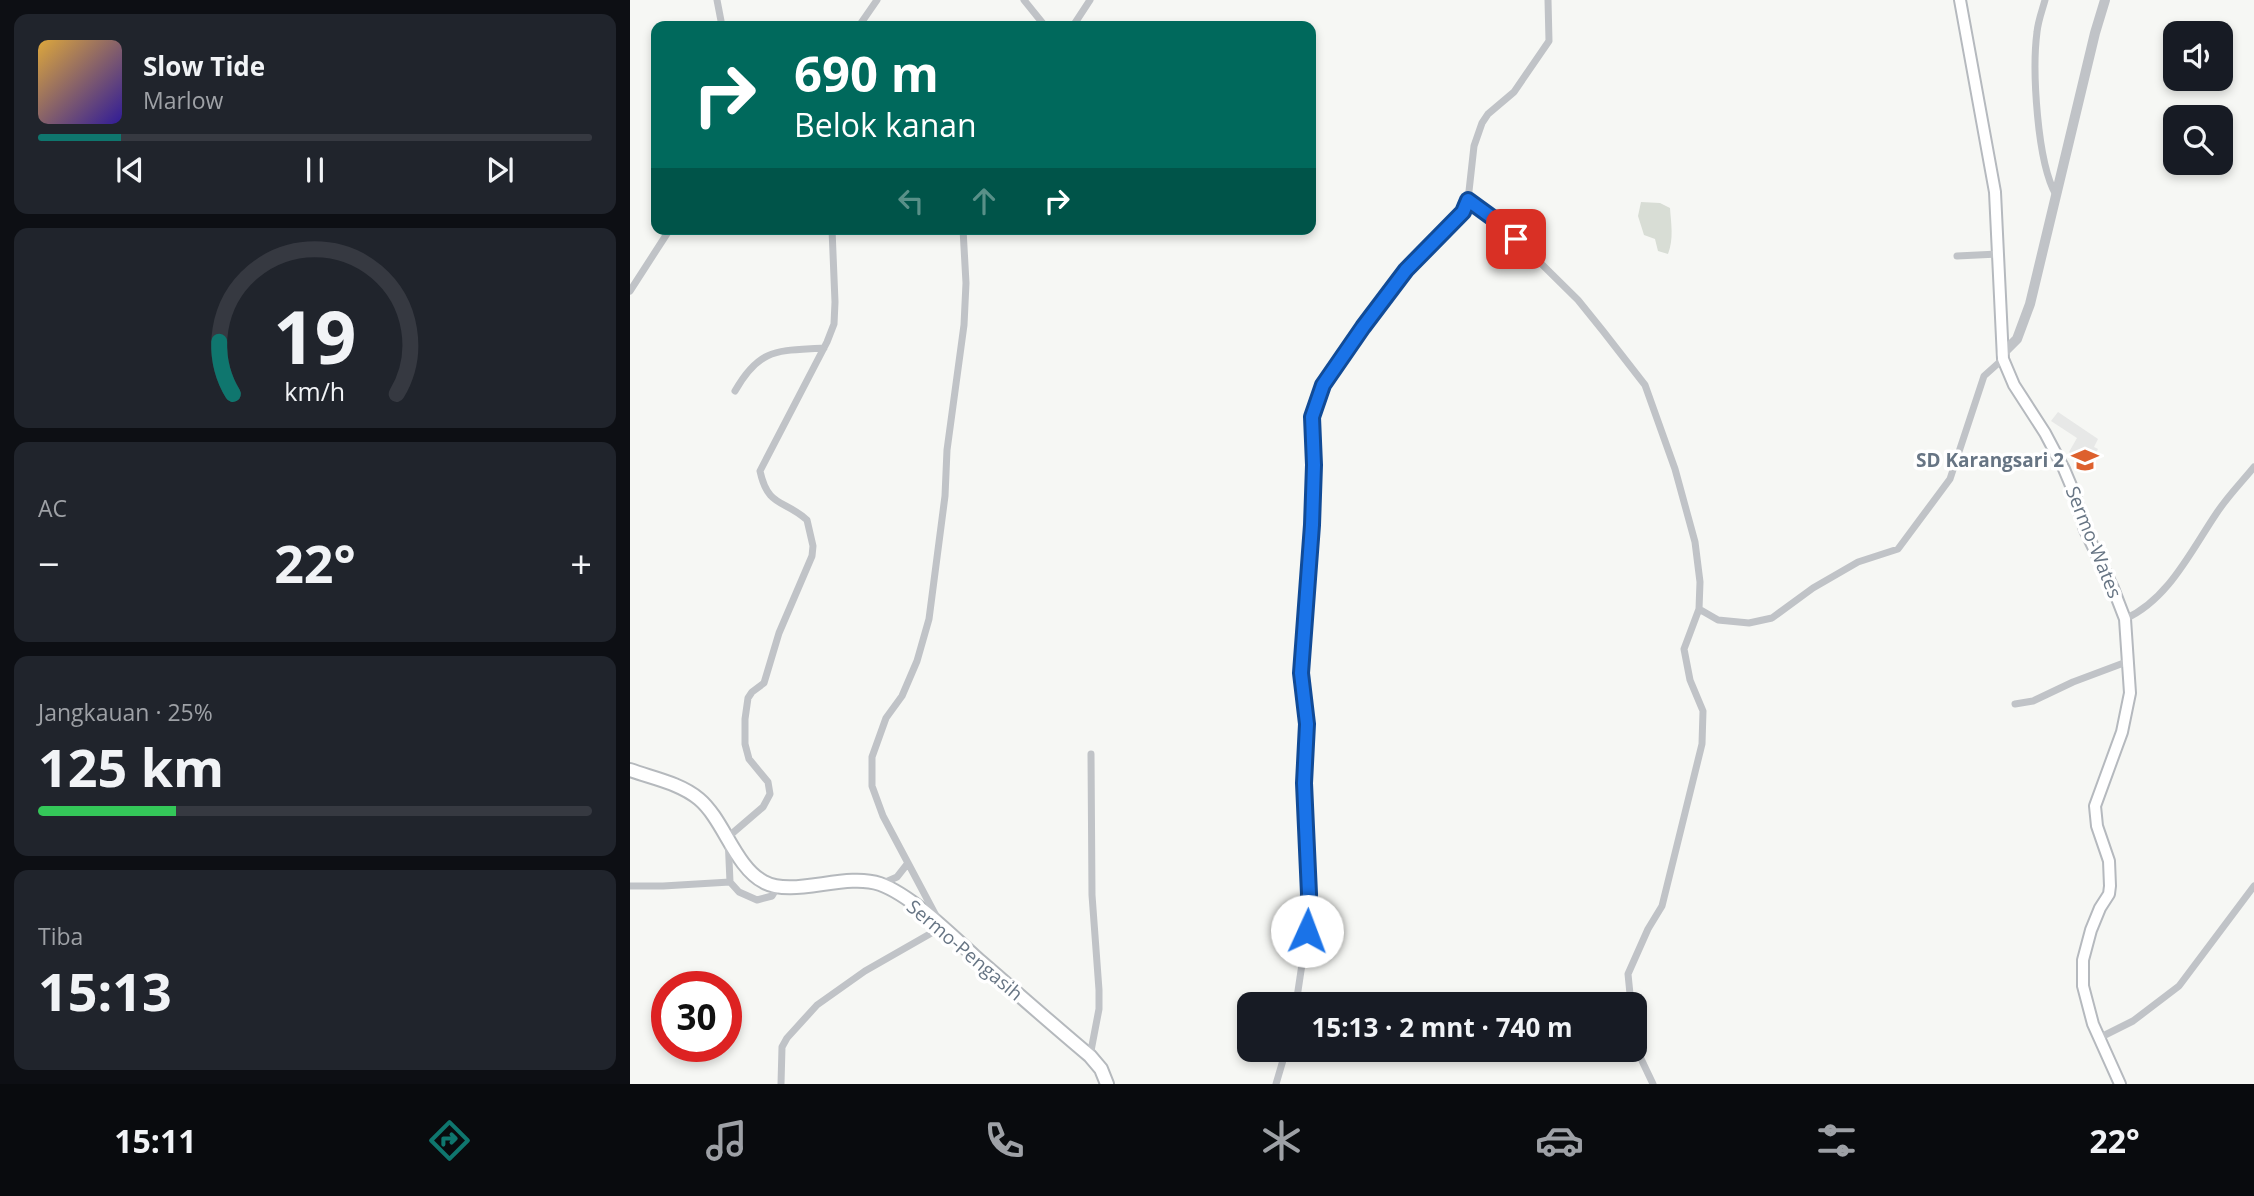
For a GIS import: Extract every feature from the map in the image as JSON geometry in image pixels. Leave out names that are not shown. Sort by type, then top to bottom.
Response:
[{"type":"main road","name":"Sermo-Wates","points":[[1960,0],[1993,172],[2003,356],[2014,385],[2064,469],[2085,530],[2113,587],[2124,619],[2130,693],[2122,732],[2095,806],[2097,826],[2109,861],[2110,886],[2083,960],[2083,986],[2099,1038],[2120,1084]]},
{"type":"main road","points":[[630,770],[684,789],[698,798],[757,877],[765,883],[778,886]]},
{"type":"main road","name":"Sermo-Pengasih","points":[[778,886],[850,881],[880,885],[942,927],[1090,1056],[1101,1069],[1107,1084]]},
{"type":"street","points":[[718,0],[721,21]]},
{"type":"street","points":[[862,21],[877,0]]},
{"type":"street","points":[[1024,0],[1041,21]]},
{"type":"street","points":[[1076,21],[1090,0]]},
{"type":"street","points":[[1298,992],[1307,931],[1309,894],[1304,783],[1307,724],[1301,673],[1312,525],[1312,417],[1323,385],[1363,327],[1406,270],[1463,212],[1468,200],[1474,146],[1482,123],[1488,114],[1514,92],[1549,41],[1548,0]]},
{"type":"street","points":[[2045,0],[2037,32],[2036,73],[2048,181],[2056,195]]},
{"type":"street","points":[[1699,609],[1718,620],[1749,623],[1772,618],[1813,588],[1858,562],[1898,549],[1950,479],[1984,376],[2017,339],[2030,304],[2105,0]]},
{"type":"street","points":[[1468,200],[1501,224],[1578,300],[1645,385],[1675,469],[1695,542],[1700,582],[1699,609],[1684,649],[1690,680],[1703,711],[1702,744],[1662,906],[1648,929],[1628,974],[1630,992]]},
{"type":"street","points":[[630,291],[666,235]]},
{"type":"street","points":[[778,886],[772,896],[757,900],[739,892],[730,882],[727,837],[763,807],[770,794],[768,782],[748,759],[745,719],[748,698],[764,682],[779,633],[812,556],[813,546],[807,520],[774,500],[766,491],[760,471],[834,324],[832,235]]},
{"type":"street","points":[[780,1084],[782,1048],[787,1038],[817,1004],[866,971],[942,927],[875,798],[872,786],[872,757],[886,718],[902,696],[917,662],[929,620],[945,496],[947,450],[964,325],[966,283],[963,235]]},
{"type":"street","points":[[1957,256],[1998,254]]},
{"type":"street","points":[[735,391],[760,359],[791,349],[824,348]]},
{"type":"street","points":[[2124,619],[2143,609],[2172,579],[2218,511],[2254,467]]},
{"type":"street","points":[[2015,704],[2033,701],[2129,660]]},
{"type":"street","points":[[1090,1056],[1099,999],[1092,895],[1091,754]]},
{"type":"street","points":[[880,885],[897,877],[908,863]]},
{"type":"street","points":[[630,886],[730,882]]},
{"type":"street","points":[[2099,1038],[2133,1021],[2179,986],[2254,886]]},
{"type":"street","points":[[1276,1084],[1282,1062]]},
{"type":"street","points":[[1642,1062],[1653,1084]]},
{"type":"shaded area","points":[[1641,202],[1660,203],[1670,208],[1672,237],[1668,254],[1658,251],[1655,239],[1644,235],[1638,216]]},
{"type":"shaded area","points":[[2058,412],[2098,439],[2094,447],[2098,449],[2088,467],[2069,452],[2077,438],[2051,421]]},
{"type":"place","name":"SD Karangsari 2","points":[[2085,460]]},
{"type":"route","points":[[1307,931],[1309,894],[1304,783],[1307,724],[1301,673],[1312,525],[1312,417],[1323,385],[1363,327],[1406,270],[1463,212],[1468,200],[1501,224],[1516,239]]}]
